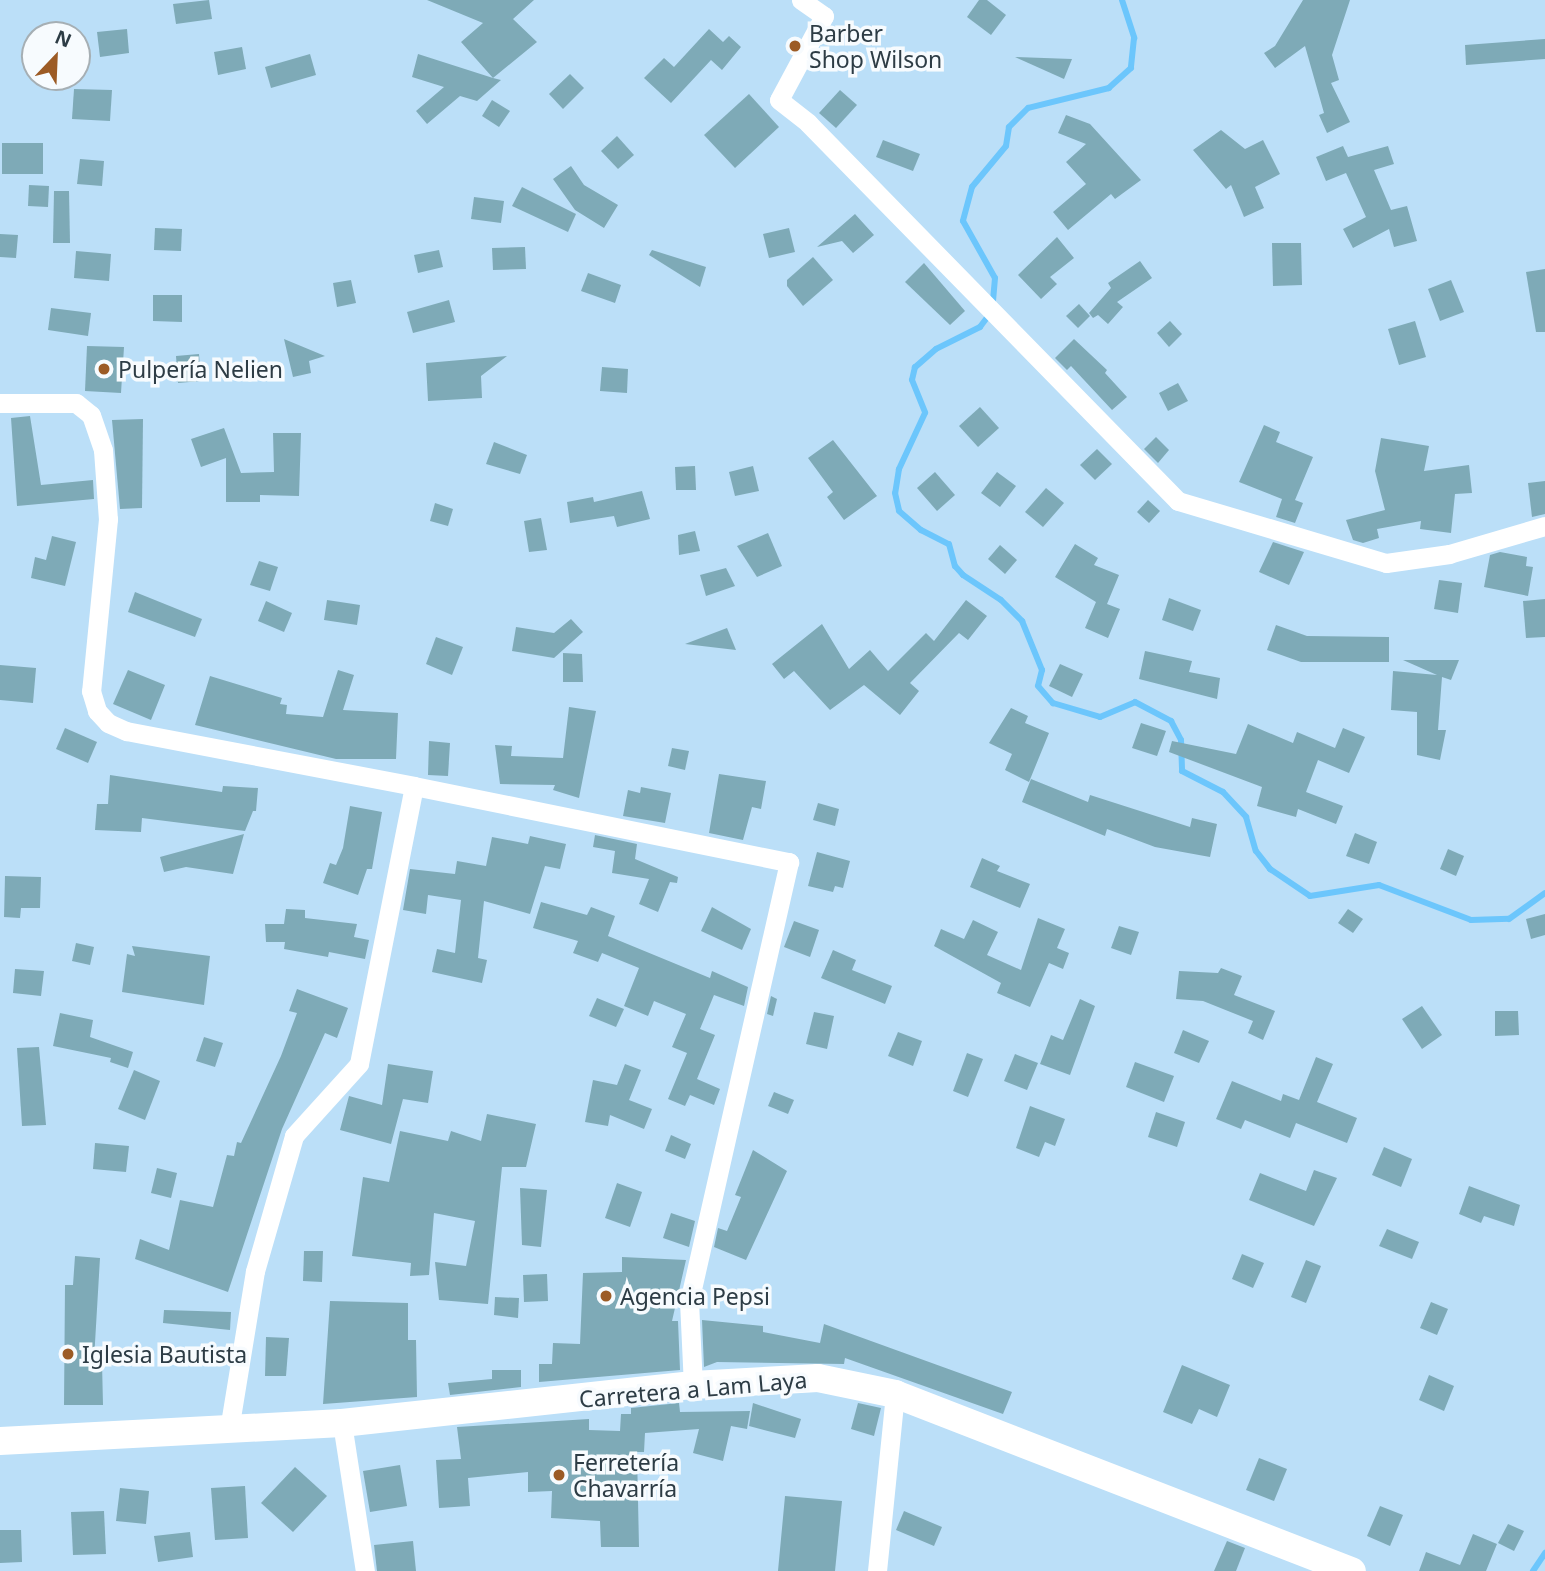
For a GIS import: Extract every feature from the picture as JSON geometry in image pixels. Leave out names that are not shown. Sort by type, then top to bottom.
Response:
[{"type":"main road","name":"Carretera a Lam Laya","points":[[0,1441],[342,1423],[693,1385],[817,1378],[895,1394],[1352,1571]]},
{"type":"street","points":[[801,0],[824,16],[779,100],[808,123],[1178,501],[1386,563],[1449,554],[1545,526]]},
{"type":"street","points":[[0,403],[76,403],[91,415],[103,450],[108,519],[91,691],[97,711],[108,723],[127,731],[789,862],[689,1301],[693,1385]]},
{"type":"street","points":[[229,1430],[255,1271],[295,1136],[359,1064],[414,786]]},
{"type":"street","points":[[877,1571],[895,1394]]},
{"type":"street","points":[[342,1423],[365,1571]]},
{"type":"building","points":[[209,0],[212,19],[176,24],[173,4]]},
{"type":"building","points":[[427,0],[534,0],[513,19],[537,42],[493,78],[461,42],[483,23]]},
{"type":"building","points":[[979,0],[987,0],[1006,15],[991,35],[967,17]]},
{"type":"building","points":[[1303,0],[1350,0],[1332,55],[1339,80],[1331,83],[1350,122],[1327,133],[1319,115],[1324,113],[1305,46],[1275,68],[1264,53],[1275,46]]},
{"type":"building","points":[[127,29],[129,53],[100,57],[97,32]]},
{"type":"building","points":[[709,29],[723,42],[729,36],[741,47],[722,70],[711,60],[671,103],[644,78],[664,58],[674,67]]},
{"type":"building","points":[[1545,39],[1545,59],[1466,65],[1465,45]]},
{"type":"building","points":[[242,47],[246,69],[218,75],[214,52]]},
{"type":"building","points":[[310,54],[316,75],[271,88],[265,67]]},
{"type":"building","points":[[418,54],[501,80],[477,101],[460,96],[427,124],[416,111],[444,87],[412,77]]},
{"type":"building","points":[[1015,57],[1072,59],[1064,79]]},
{"type":"building","points":[[570,74],[584,88],[563,109],[549,94]]},
{"type":"building","points":[[112,90],[110,121],[72,119],[74,91]]},
{"type":"building","points":[[840,90],[857,105],[836,128],[819,113]]},
{"type":"building","points":[[749,94],[779,127],[735,168],[704,135]]},
{"type":"building","points":[[492,100],[510,111],[499,127],[482,116]]},
{"type":"building","points":[[1066,115],[1090,124],[1141,180],[1115,199],[1111,194],[1068,230],[1053,212],[1086,184],[1066,162],[1086,144],[1058,133]]},
{"type":"building","points":[[1221,130],[1245,149],[1263,140],[1280,174],[1255,187],[1264,208],[1244,217],[1231,185],[1226,189],[1193,150]]},
{"type":"building","points":[[617,136],[634,155],[618,169],[601,151]]},
{"type":"building","points":[[883,140],[920,154],[913,171],[876,157]]},
{"type":"building","points":[[2,143],[43,143],[43,174],[2,174]]},
{"type":"building","points":[[1343,146],[1348,157],[1388,146],[1394,164],[1374,170],[1391,210],[1407,206],[1417,241],[1394,247],[1389,229],[1353,248],[1343,229],[1366,217],[1346,173],[1326,181],[1316,157]]},
{"type":"building","points":[[80,159],[104,161],[102,186],[77,184]]},
{"type":"building","points":[[571,166],[584,185],[618,205],[604,228],[575,210],[553,179]]},
{"type":"building","points":[[29,185],[49,186],[48,207],[28,206]]},
{"type":"building","points":[[522,187],[576,214],[568,232],[512,206]]},
{"type":"building","points":[[54,191],[69,191],[70,243],[53,243]]},
{"type":"building","points":[[474,197],[504,201],[501,223],[471,219]]},
{"type":"building","points":[[855,214],[874,235],[853,253],[842,241],[817,247]]},
{"type":"building","points":[[155,228],[182,229],[181,251],[154,250]]},
{"type":"building","points":[[789,228],[795,252],[769,258],[763,234]]},
{"type":"building","points":[[0,234],[18,235],[16,258],[0,257]]},
{"type":"building","points":[[1057,237],[1074,258],[1050,277],[1057,284],[1041,299],[1018,275]]},
{"type":"building","points":[[1272,243],[1301,243],[1302,285],[1273,286]]},
{"type":"building","points":[[525,247],[526,269],[493,270],[492,248]]},
{"type":"building","points":[[439,250],[443,267],[418,273],[414,255]]},
{"type":"building","points":[[652,250],[706,267],[700,287],[649,255]]},
{"type":"building","points":[[76,251],[111,254],[109,281],[74,278]]},
{"type":"building","points":[[813,257],[833,280],[803,306],[787,286],[787,280]]},
{"type":"building","points":[[1140,261],[1152,278],[1117,302],[1123,307],[1108,324],[1098,315],[1093,318],[1089,313],[1111,288],[1108,283]]},
{"type":"building","points":[[924,263],[965,311],[950,325],[905,282]]},
{"type":"building","points":[[1545,269],[1545,332],[1536,332],[1526,272]]},
{"type":"building","points":[[588,273],[621,285],[615,303],[581,291]]},
{"type":"building","points":[[351,280],[356,303],[337,307],[333,283]]},
{"type":"building","points":[[1451,280],[1464,312],[1440,321],[1428,289]]},
{"type":"building","points":[[153,295],[182,295],[182,322],[153,321]]},
{"type":"building","points":[[449,300],[455,322],[413,333],[407,312]]},
{"type":"building","points":[[1079,304],[1090,316],[1078,328],[1066,316]]},
{"type":"building","points":[[51,308],[91,313],[88,336],[48,330]]},
{"type":"building","points":[[1170,321],[1182,334],[1169,347],[1157,333]]},
{"type":"building","points":[[1415,321],[1426,357],[1399,365],[1388,329]]},
{"type":"building","points":[[284,339],[325,356],[309,361],[311,373],[293,377]]},
{"type":"building","points":[[1074,339],[1107,370],[1105,373],[1127,397],[1112,410],[1071,366],[1067,370],[1055,358]]},
{"type":"building","name":"Pulpería Nelien","points":[[87,346],[124,347],[121,393],[85,391]]},
{"type":"building","points":[[199,354],[201,381],[178,383],[176,356]]},
{"type":"building","points":[[507,356],[481,376],[482,398],[428,401],[426,363]]},
{"type":"building","points":[[602,367],[628,369],[627,393],[600,391]]},
{"type":"building","points":[[1178,383],[1188,401],[1168,411],[1159,393]]},
{"type":"building","points":[[980,407],[999,428],[978,447],[959,426]]},
{"type":"building","points":[[30,416],[41,485],[93,480],[94,499],[17,506],[11,418]]},
{"type":"building","points":[[143,419],[142,508],[120,509],[112,420]]},
{"type":"building","points":[[1264,425],[1280,432],[1276,442],[1313,457],[1295,500],[1303,503],[1295,523],[1276,517],[1282,499],[1239,482]]},
{"type":"building","points":[[224,428],[241,473],[274,472],[273,433],[301,433],[299,496],[260,495],[260,502],[226,502],[226,458],[201,467],[191,439]]},
{"type":"building","points":[[1156,437],[1169,450],[1158,463],[1144,449]]},
{"type":"building","points":[[1381,438],[1429,446],[1424,471],[1469,465],[1472,493],[1455,494],[1451,533],[1420,529],[1421,521],[1377,529],[1379,538],[1363,543],[1353,540],[1346,520],[1385,510],[1375,471]]},
{"type":"building","points":[[833,440],[877,496],[844,520],[827,497],[833,492],[808,458]]},
{"type":"building","points":[[494,442],[527,455],[520,474],[486,464]]},
{"type":"building","points":[[1097,449],[1112,464],[1095,480],[1080,465]]},
{"type":"building","points":[[695,466],[696,490],[676,490],[675,467]]},
{"type":"building","points":[[753,466],[759,491],[735,496],[729,472]]},
{"type":"building","points":[[935,472],[955,495],[937,511],[917,488]]},
{"type":"building","points":[[997,472],[1016,486],[1000,507],[981,493]]},
{"type":"building","points":[[1545,481],[1545,514],[1532,517],[1528,483]]},
{"type":"building","points":[[1046,488],[1064,503],[1043,527],[1025,512]]},
{"type":"building","points":[[642,491],[650,519],[617,527],[614,516],[570,523],[567,502],[593,497],[594,502]]},
{"type":"building","points":[[1148,500],[1160,511],[1149,523],[1137,512]]},
{"type":"building","points":[[435,503],[453,509],[448,526],[430,521]]},
{"type":"building","points":[[541,518],[547,550],[529,552],[524,521]]},
{"type":"building","points":[[695,531],[700,551],[679,555],[678,535]]},
{"type":"building","points":[[768,533],[782,566],[757,577],[737,546]]},
{"type":"building","points":[[52,536],[76,542],[65,586],[31,578],[35,557],[46,560]]},
{"type":"building","points":[[1273,542],[1304,552],[1289,585],[1259,572]]},
{"type":"building","points":[[1075,544],[1098,558],[1094,565],[1119,575],[1107,604],[1120,609],[1108,638],[1085,628],[1096,602],[1055,577]]},
{"type":"building","points":[[1000,545],[1017,560],[1005,574],[988,559]]},
{"type":"building","points":[[1500,552],[1527,557],[1526,566],[1533,567],[1528,596],[1484,587],[1490,555]]},
{"type":"building","points":[[259,561],[278,567],[270,591],[250,585]]},
{"type":"building","points":[[726,568],[735,586],[706,596],[700,575]]},
{"type":"building","points":[[1439,580],[1462,583],[1458,613],[1434,609]]},
{"type":"building","points":[[135,592],[202,619],[195,637],[128,612]]},
{"type":"building","points":[[1169,598],[1201,610],[1193,631],[1162,620]]},
{"type":"building","points":[[1545,599],[1545,637],[1526,638],[1523,601]]},
{"type":"building","points":[[327,600],[360,605],[357,625],[324,620]]},
{"type":"building","points":[[966,600],[987,616],[968,640],[959,633],[910,683],[919,691],[900,715],[864,685],[830,710],[794,671],[784,679],[772,664],[822,624],[849,669],[870,650],[888,671],[926,633],[934,641]]},
{"type":"building","points":[[266,601],[292,613],[284,632],[258,621]]},
{"type":"building","points":[[571,619],[583,632],[554,658],[512,651],[516,627],[554,633]]},
{"type":"building","points":[[1276,625],[1307,636],[1389,637],[1389,662],[1301,662],[1267,650]]},
{"type":"building","points":[[727,628],[736,650],[685,644]]},
{"type":"building","points":[[436,637],[463,647],[452,675],[426,664]]},
{"type":"building","points":[[1145,651],[1192,661],[1189,672],[1220,678],[1217,699],[1139,679]]},
{"type":"building","points":[[563,653],[582,654],[583,682],[563,682]]},
{"type":"building","points":[[1403,660],[1459,660],[1451,680],[1442,677],[1438,730],[1446,730],[1440,760],[1417,755],[1417,712],[1391,710],[1393,671],[1437,675]]},
{"type":"building","points":[[1060,664],[1083,674],[1072,697],[1049,686]]},
{"type":"building","points":[[0,665],[36,668],[33,703],[0,700]]},
{"type":"building","points":[[128,670],[165,685],[151,720],[113,704]]},
{"type":"building","points":[[338,670],[354,675],[343,710],[398,713],[396,759],[336,759],[195,725],[210,676],[282,698],[280,704],[287,705],[286,714],[323,717]]},
{"type":"building","points":[[569,707],[596,711],[579,798],[553,790],[555,785],[500,784],[495,745],[512,746],[511,756],[563,758]]},
{"type":"building","points":[[1011,708],[1028,716],[1025,723],[1049,733],[1029,782],[1005,770],[1012,754],[989,743]]},
{"type":"building","points":[[1141,723],[1166,731],[1157,756],[1132,748]]},
{"type":"building","points":[[1248,724],[1293,743],[1297,732],[1335,748],[1343,728],[1365,737],[1349,773],[1318,760],[1306,792],[1343,806],[1336,824],[1298,809],[1296,817],[1257,806],[1262,787],[1169,752],[1172,741],[1236,754]]},
{"type":"building","points":[[65,728],[97,742],[88,763],[56,749]]},
{"type":"building","points":[[429,741],[450,743],[448,776],[428,775]]},
{"type":"building","points":[[672,748],[689,751],[685,770],[668,766]]},
{"type":"building","points":[[719,774],[766,781],[761,809],[752,807],[743,840],[709,833]]},
{"type":"building","points":[[110,775],[222,792],[223,786],[258,788],[256,811],[253,811],[245,831],[142,818],[141,832],[95,830],[97,804],[108,804]]},
{"type":"building","points":[[1031,779],[1088,802],[1090,795],[1190,827],[1192,818],[1217,824],[1210,857],[1155,847],[1107,829],[1105,836],[1022,802]]},
{"type":"building","points":[[641,787],[671,793],[665,823],[623,816],[628,790],[640,793]]},
{"type":"building","points":[[818,803],[839,809],[835,826],[813,820]]},
{"type":"building","points":[[350,806],[382,812],[372,869],[367,869],[358,895],[323,883],[330,863],[336,865],[343,848]]},
{"type":"building","points":[[1355,833],[1377,842],[1369,864],[1346,856]]},
{"type":"building","points":[[244,834],[233,874],[186,867],[164,872],[160,857]]},
{"type":"building","points":[[595,835],[637,844],[635,859],[678,877],[677,883],[670,882],[658,912],[639,904],[649,879],[612,873],[615,851],[593,847]]},
{"type":"building","points":[[530,836],[566,844],[560,869],[545,866],[530,914],[484,901],[478,958],[487,960],[482,983],[432,972],[437,949],[455,953],[461,900],[428,895],[426,914],[403,910],[410,869],[455,874],[457,861],[486,866],[492,837],[528,844]]},
{"type":"building","points":[[1448,849],[1464,856],[1456,876],[1440,869]]},
{"type":"building","points":[[817,852],[850,861],[843,888],[835,886],[833,892],[808,886]]},
{"type":"building","points":[[982,858],[1000,866],[997,871],[1030,884],[1020,908],[970,887]]},
{"type":"building","points":[[5,876],[41,877],[40,908],[21,908],[20,918],[4,917]]},
{"type":"building","points":[[541,902],[587,915],[591,907],[615,916],[608,936],[710,978],[712,971],[748,987],[744,1006],[714,995],[700,1029],[715,1035],[697,1079],[720,1089],[714,1105],[690,1095],[685,1106],[668,1099],[687,1053],[672,1047],[686,1014],[654,1001],[648,1016],[624,1006],[639,968],[602,953],[598,962],[573,953],[578,941],[533,928]]},
{"type":"building","points":[[712,907],[751,929],[742,950],[701,931]]},
{"type":"building","points":[[286,909],[305,910],[305,918],[357,924],[354,937],[369,940],[365,959],[329,952],[328,957],[284,949],[285,942],[266,942],[265,924],[284,924]]},
{"type":"building","points":[[1348,909],[1363,919],[1353,933],[1338,923]]},
{"type":"building","points":[[1545,914],[1545,935],[1531,939],[1526,919]]},
{"type":"building","points":[[1038,918],[1065,929],[1057,948],[1069,953],[1063,969],[1049,963],[1030,1007],[997,993],[1001,983],[934,946],[941,929],[964,939],[973,920],[998,932],[987,955],[1021,970]]},
{"type":"building","points":[[794,921],[819,930],[810,957],[784,947]]},
{"type":"building","points":[[1119,926],[1139,932],[1131,955],[1111,948]]},
{"type":"building","points":[[76,943],[94,947],[90,965],[72,961]]},
{"type":"building","points":[[132,946],[210,956],[204,1005],[122,992],[127,954],[135,956]]},
{"type":"building","points":[[833,950],[856,960],[852,970],[892,986],[885,1004],[821,978]]},
{"type":"building","points":[[1221,968],[1242,976],[1234,995],[1275,1011],[1263,1040],[1248,1033],[1253,1021],[1203,1001],[1176,999],[1179,971],[1218,973]]},
{"type":"building","points":[[15,969],[44,971],[41,996],[13,993]]},
{"type":"building","points":[[297,989],[348,1008],[337,1038],[325,1033],[282,1129],[228,1292],[135,1259],[140,1239],[169,1250],[180,1200],[213,1207],[227,1155],[234,1156],[237,1142],[241,1143],[281,1056],[297,1013],[289,1011]]},
{"type":"building","points":[[771,996],[777,999],[773,1016],[767,1014]]},
{"type":"building","points":[[597,998],[624,1009],[616,1027],[589,1016]]},
{"type":"building","points":[[1080,999],[1095,1006],[1070,1075],[1040,1064],[1051,1035],[1063,1040]]},
{"type":"building","points":[[1422,1006],[1442,1035],[1422,1049],[1402,1019]]},
{"type":"building","points":[[1495,1011],[1518,1011],[1519,1035],[1495,1036]]},
{"type":"building","points":[[814,1012],[834,1016],[827,1049],[806,1044]]},
{"type":"building","points":[[60,1013],[93,1020],[90,1037],[133,1052],[128,1068],[110,1062],[111,1058],[53,1046]]},
{"type":"building","points":[[1183,1030],[1209,1041],[1199,1063],[1174,1053]]},
{"type":"building","points":[[898,1032],[922,1041],[913,1066],[888,1056]]},
{"type":"building","points":[[204,1037],[223,1043],[215,1067],[196,1061]]},
{"type":"building","points":[[39,1047],[46,1125],[22,1126],[17,1048]]},
{"type":"building","points":[[967,1053],[983,1059],[968,1097],[953,1091]]},
{"type":"building","points":[[1015,1054],[1038,1063],[1027,1090],[1004,1081]]},
{"type":"building","points":[[1316,1057],[1333,1064],[1317,1102],[1357,1118],[1347,1143],[1296,1123],[1290,1138],[1245,1120],[1241,1129],[1216,1119],[1232,1081],[1281,1101],[1283,1094],[1299,1100]]},
{"type":"building","points":[[1135,1062],[1174,1076],[1164,1102],[1126,1087]]},
{"type":"building","points":[[388,1064],[433,1071],[428,1103],[403,1099],[391,1144],[340,1130],[349,1096],[382,1105]]},
{"type":"building","points":[[625,1064],[641,1070],[629,1100],[652,1109],[644,1129],[610,1115],[608,1126],[585,1122],[593,1080],[617,1085]]},
{"type":"building","points":[[134,1070],[160,1081],[145,1120],[118,1109]]},
{"type":"building","points":[[774,1092],[794,1100],[788,1114],[768,1106]]},
{"type":"building","points":[[1030,1106],[1065,1119],[1055,1146],[1045,1142],[1039,1157],[1016,1148]]},
{"type":"building","points":[[1156,1112],[1185,1122],[1177,1147],[1148,1137]]},
{"type":"building","points":[[487,1114],[536,1124],[526,1167],[502,1167],[488,1304],[439,1300],[435,1262],[466,1266],[475,1221],[434,1213],[429,1275],[410,1276],[411,1263],[352,1256],[363,1177],[389,1182],[400,1131],[448,1141],[451,1131],[481,1141]]},
{"type":"building","points":[[671,1135],[691,1144],[685,1159],[665,1151]]},
{"type":"building","points":[[95,1143],[129,1146],[126,1172],[93,1169]]},
{"type":"building","points":[[1384,1147],[1412,1159],[1401,1187],[1372,1175]]},
{"type":"building","points":[[753,1150],[787,1171],[746,1260],[714,1247],[718,1228],[727,1231],[741,1197],[735,1195]]},
{"type":"building","points":[[157,1168],[177,1173],[171,1198],[151,1193]]},
{"type":"building","points":[[1314,1170],[1337,1178],[1314,1226],[1249,1200],[1260,1173],[1306,1191]]},
{"type":"building","points":[[617,1183],[642,1192],[630,1227],[605,1218]]},
{"type":"building","points":[[1469,1186],[1520,1205],[1514,1226],[1484,1216],[1481,1223],[1459,1214]]},
{"type":"building","points":[[520,1188],[547,1190],[541,1247],[522,1245]]},
{"type":"building","points":[[671,1213],[695,1221],[689,1247],[663,1238]]},
{"type":"building","points":[[1387,1229],[1419,1242],[1412,1259],[1379,1246]]},
{"type":"building","points":[[304,1251],[323,1251],[322,1282],[303,1281]]},
{"type":"building","points":[[1242,1254],[1264,1263],[1253,1288],[1232,1279]]},
{"type":"building","points":[[75,1256],[100,1258],[94,1360],[102,1362],[103,1405],[64,1405],[65,1285],[73,1285]]},
{"type":"building","points":[[622,1257],[686,1260],[672,1321],[678,1321],[680,1370],[539,1382],[539,1364],[552,1364],[553,1343],[580,1344],[583,1273],[622,1272]]},
{"type":"building","points":[[1306,1260],[1321,1266],[1306,1303],[1291,1297]]},
{"type":"building","points":[[547,1274],[548,1301],[524,1302],[523,1275]]},
{"type":"building","points":[[495,1297],[519,1298],[518,1318],[494,1315]]},
{"type":"building","points":[[330,1301],[408,1303],[408,1340],[416,1340],[417,1397],[323,1404]]},
{"type":"building","points":[[1431,1302],[1448,1309],[1437,1335],[1420,1328]]},
{"type":"building","points":[[164,1310],[231,1312],[230,1330],[163,1323]]},
{"type":"building","points":[[702,1320],[763,1326],[763,1332],[820,1343],[824,1324],[1012,1392],[1003,1414],[845,1358],[844,1364],[717,1362],[704,1367]]},
{"type":"building","points":[[266,1337],[289,1338],[286,1376],[265,1376]]},
{"type":"building","points":[[1182,1365],[1230,1385],[1217,1417],[1199,1409],[1192,1424],[1163,1412]]},
{"type":"building","points":[[492,1370],[521,1370],[521,1387],[450,1395],[448,1383],[492,1379]]},
{"type":"building","points":[[1429,1375],[1454,1386],[1444,1411],[1419,1400]]},
{"type":"building","points":[[679,1403],[680,1412],[750,1411],[747,1429],[731,1426],[723,1461],[693,1453],[699,1429],[645,1433],[644,1452],[637,1452],[639,1547],[601,1547],[600,1521],[551,1518],[552,1491],[528,1492],[528,1472],[468,1478],[470,1506],[439,1508],[436,1460],[461,1459],[457,1427],[589,1419],[589,1430],[620,1431],[621,1414],[631,1414],[631,1408]]},
{"type":"building","points":[[753,1403],[801,1419],[795,1438],[749,1426]]},
{"type":"building","points":[[858,1403],[881,1408],[874,1436],[851,1429]]},
{"type":"building","points":[[1259,1458],[1287,1469],[1274,1501],[1246,1490]]},
{"type":"building","points":[[400,1465],[407,1506],[370,1512],[363,1471]]},
{"type":"building","points":[[295,1467],[327,1496],[293,1532],[261,1503]]},
{"type":"building","points":[[245,1486],[248,1538],[215,1540],[211,1488]]},
{"type":"building","points":[[120,1488],[149,1491],[146,1524],[116,1521]]},
{"type":"building","points":[[785,1496],[842,1501],[835,1571],[778,1571]]},
{"type":"building","points":[[1380,1506],[1403,1515],[1390,1546],[1367,1536]]},
{"type":"building","points":[[104,1511],[106,1554],[73,1555],[71,1512]]},
{"type":"building","points":[[904,1511],[942,1527],[934,1546],[896,1530]]},
{"type":"building","points":[[1508,1524],[1524,1531],[1514,1551],[1498,1543]]},
{"type":"building","points":[[0,1530],[21,1530],[22,1562],[0,1563]]},
{"type":"building","points":[[190,1532],[193,1557],[158,1562],[154,1536]]},
{"type":"building","points":[[1473,1534],[1497,1544],[1486,1571],[1419,1571],[1426,1552],[1460,1565]]},
{"type":"building","points":[[413,1541],[416,1571],[377,1571],[374,1545]]},
{"type":"building","points":[[1227,1541],[1245,1548],[1236,1571],[1214,1571]]},
{"type":"waterway","points":[[1122,0],[1134,38],[1131,68],[1109,88],[1028,108],[1009,127],[1006,146],[972,187],[963,221],[995,278],[992,311],[980,327],[936,349],[915,367],[912,380],[925,413],[899,469],[895,493],[899,511],[921,530],[949,544],[955,566],[963,575],[1001,600],[1022,621],[1042,670],[1038,686],[1053,703],[1100,717],[1135,702],[1171,721],[1181,740],[1182,771],[1223,792],[1246,817],[1256,851],[1270,869],[1310,896],[1379,885],[1471,920],[1509,919],[1545,893]]},
{"type":"waterway","points":[[1533,1571],[1545,1553]]},
{"type":"place","name":"Barber Shop Wilson","points":[[795,46]]},
{"type":"place","name":"Pulpería Nelien","points":[[104,369]]},
{"type":"place","name":"Agencia Pepsi","points":[[606,1296]]},
{"type":"place","name":"Iglesia Bautista","points":[[68,1354]]},
{"type":"place","name":"Ferretería Chavarría","points":[[559,1475]]}]
